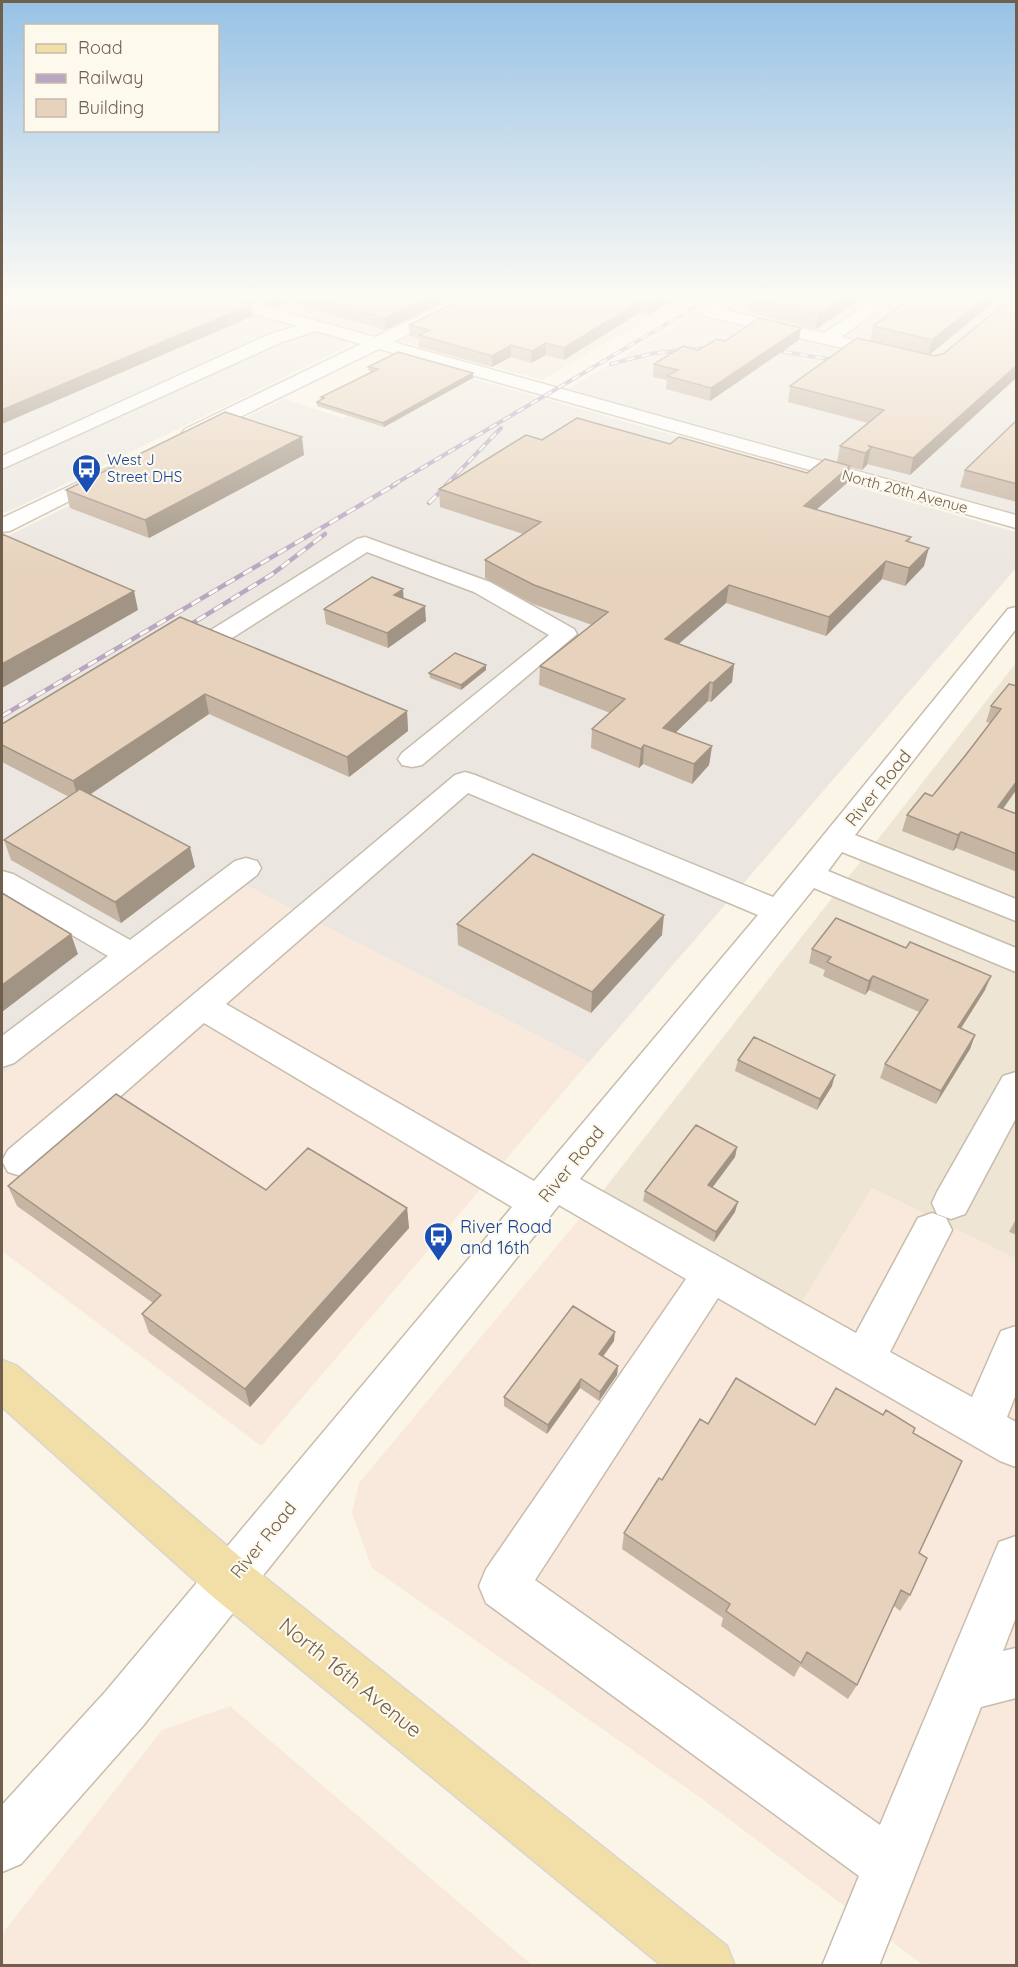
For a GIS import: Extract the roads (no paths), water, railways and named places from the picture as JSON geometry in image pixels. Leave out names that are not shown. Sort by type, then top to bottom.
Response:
[{"type":"main road","name":"North 16th Avenue","points":[[2,1380],[230,1580],[707,1965]]},
{"type":"street","points":[[2,463],[169,387]]},
{"type":"street","points":[[175,441],[288,387]]},
{"type":"street","name":"North 20th Avenue","points":[[532,387],[1017,522]]},
{"type":"street","points":[[230,393],[258,401]]},
{"type":"street","points":[[8,517],[123,467]]},
{"type":"street","points":[[220,635],[365,544],[482,587],[565,634],[412,759]]},
{"type":"street","name":"River Road","points":[[2,1845],[124,1709],[837,839],[1017,614]]},
{"type":"street","points":[[21,1161],[465,781],[778,911]]},
{"type":"street","points":[[837,839],[1017,911]]},
{"type":"street","points":[[2,1054],[246,868]]},
{"type":"street","points":[[808,874],[1017,961]]},
{"type":"street","points":[[2,882],[132,955]]},
{"type":"street","points":[[202,1006],[547,1193],[712,1273],[1017,1446]]},
{"type":"street","points":[[864,1359],[941,1216],[1017,1086]]},
{"type":"street","points":[[712,1273],[503,1586],[891,1866]]},
{"type":"street","points":[[981,1425],[1017,1345]]},
{"type":"street","points":[[850,1965],[1017,1559]]},
{"type":"street","points":[[965,1686],[1017,1673]]},
{"type":"railway","points":[[393,485],[560,387]]},
{"type":"railway","points":[[446,485],[501,428]]},
{"type":"railway","points":[[2,716],[396,484]]},
{"type":"railway","points":[[429,503],[448,484]]},
{"type":"railway","points":[[180,631],[271,575],[325,534]]},
{"type":"place","name":"West J Street DHS","points":[[86,494]]},
{"type":"place","name":"River Road and 16th","points":[[439,1262]]}]
